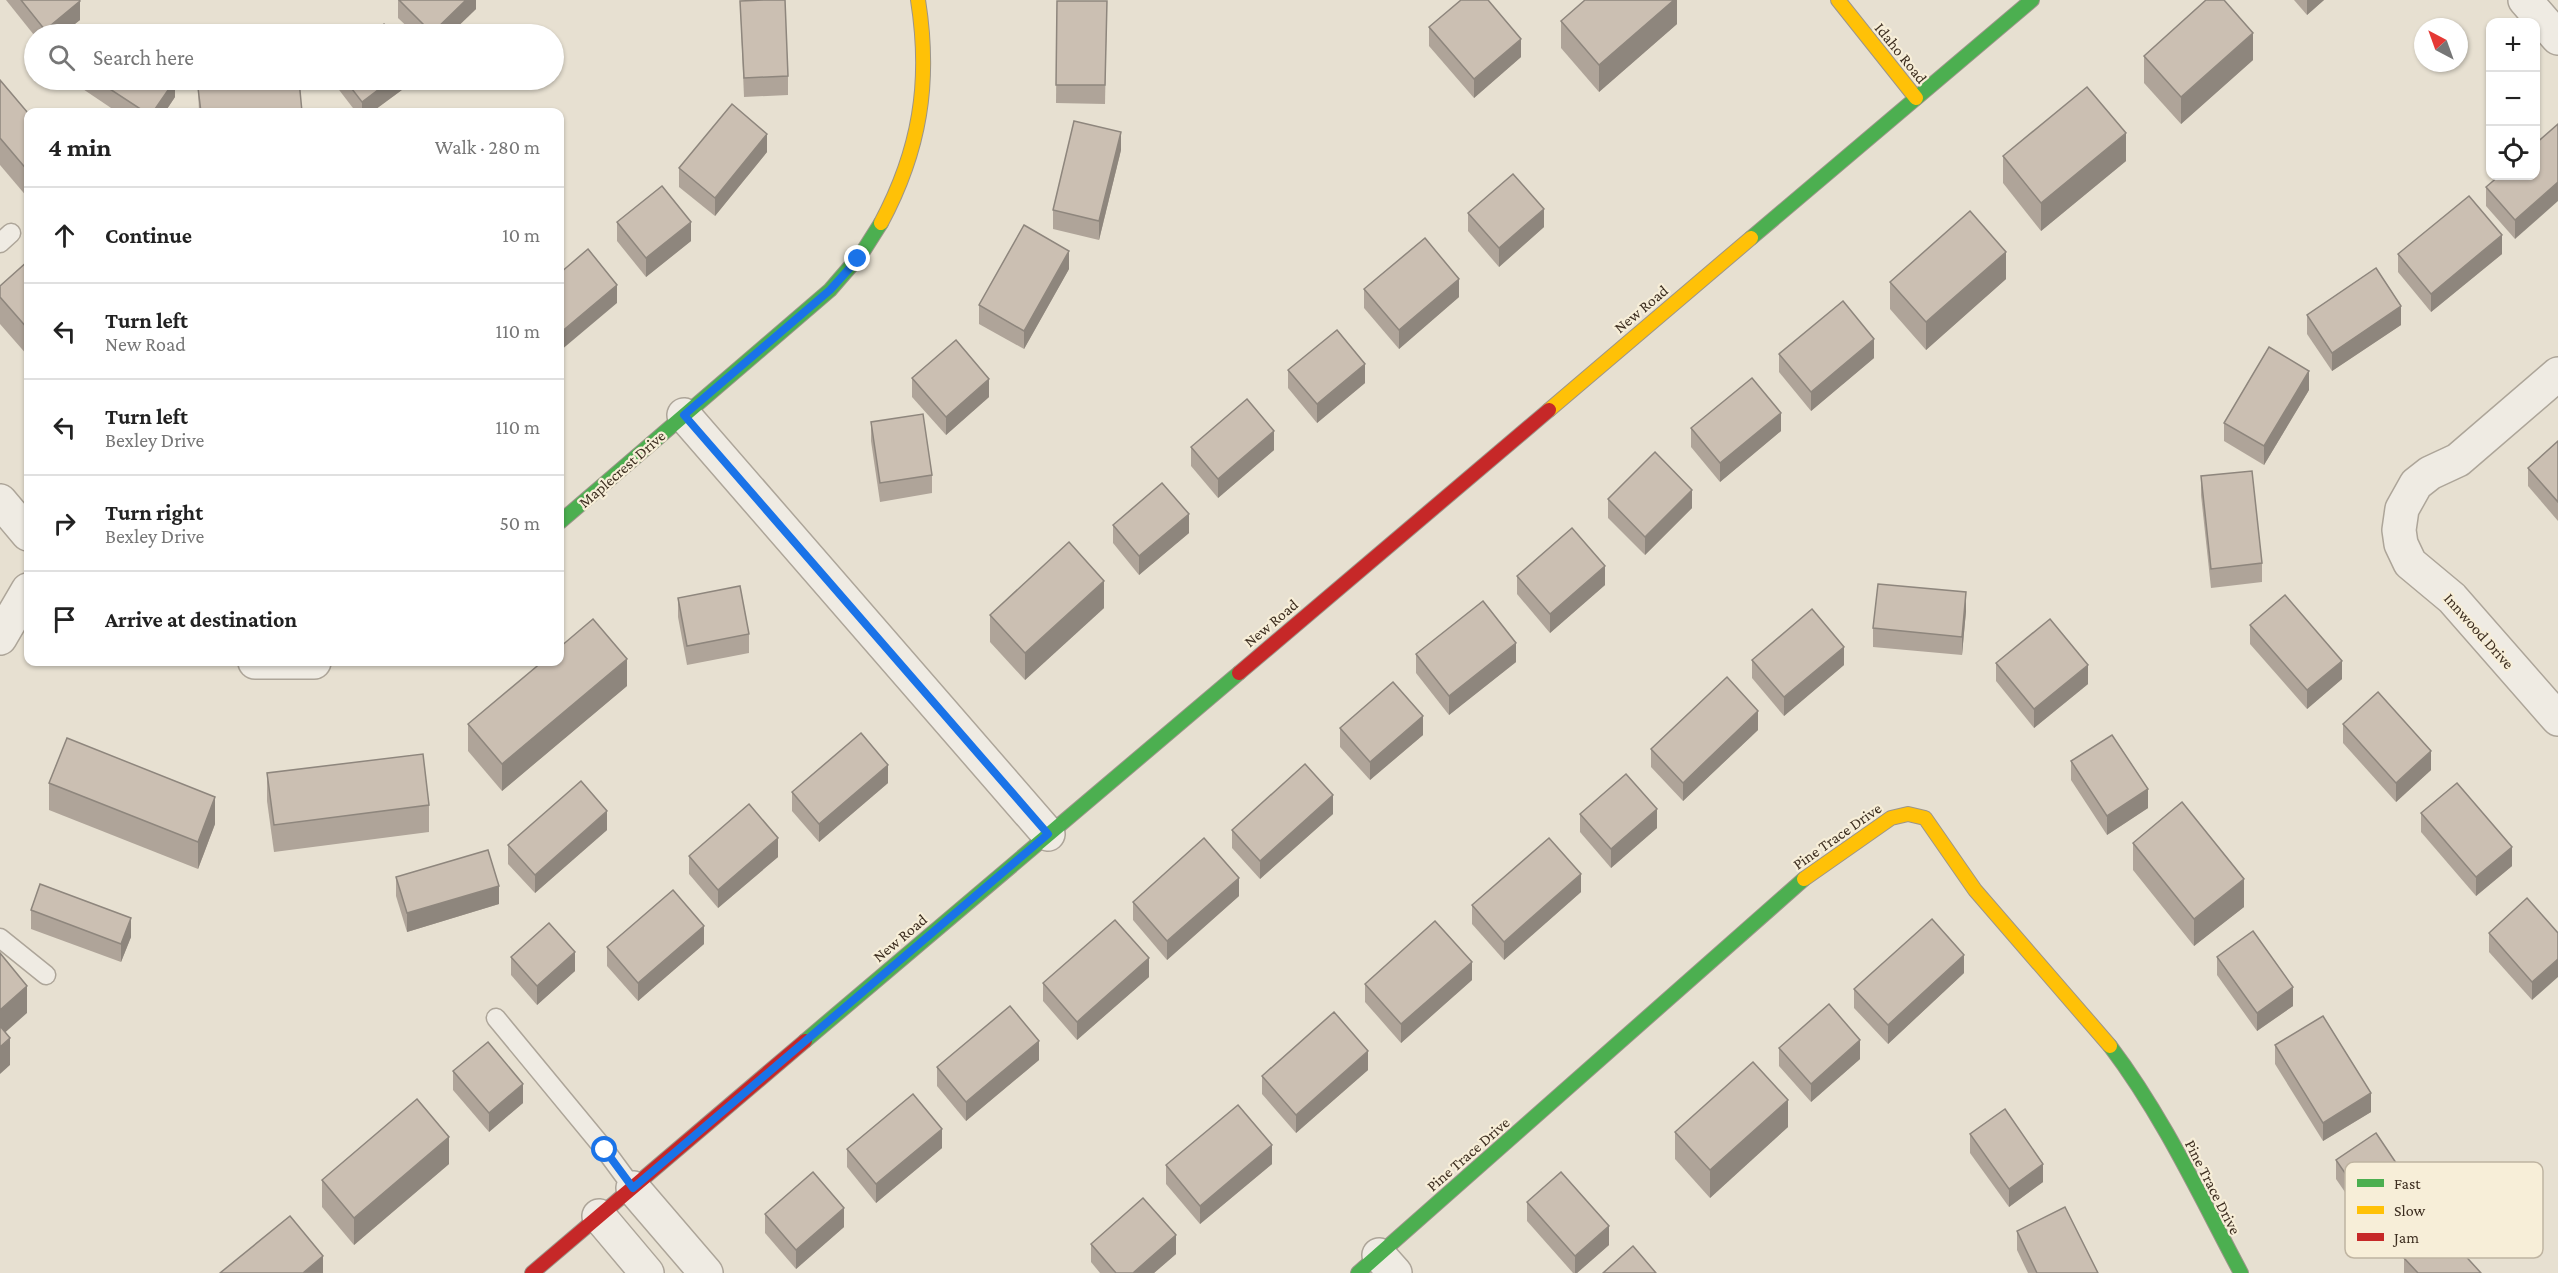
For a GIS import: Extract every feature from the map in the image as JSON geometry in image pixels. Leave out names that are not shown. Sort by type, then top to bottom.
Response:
[{"type":"street","name":"Maplecrest Drive","points":[[564,519],[830,290],[858,259],[878,230],[902,182],[917,137],[925,82],[924,39],[918,0]]},
{"type":"street","name":"Idaho Road","points":[[1838,0],[1916,98]]},
{"type":"street","name":"New Road","points":[[532,1273],[2032,0]]},
{"type":"street","points":[[2525,0],[2558,38]]},
{"type":"street","name":"Innwood Drive","points":[[2558,374],[2458,460],[2430,473],[2416,484],[2402,509],[2399,530],[2401,544],[2410,563],[2452,598],[2558,718]]},
{"type":"street","points":[[684,415],[1048,834]]},
{"type":"street","points":[[0,501],[24,529]]},
{"type":"street","points":[[0,638],[24,597]]},
{"type":"street","name":"Pine Trace Drive","points":[[1377,1267],[1814,871],[1902,812],[1914,813],[1925,818],[1975,890],[2095,1027],[2132,1075],[2164,1126],[2241,1273]]},
{"type":"street","points":[[633,1188],[706,1273]]},
{"type":"street","points":[[599,1216],[647,1273]]},
{"type":"lane","points":[[0,938],[46,975]]},
{"type":"lane","points":[[496,1018],[605,1150],[633,1188]]},
{"type":"building","points":[[21,0],[80,1],[52,24],[40,24]]},
{"type":"building","points":[[399,0],[466,0],[441,24],[423,24]]},
{"type":"building","points":[[785,0],[788,76],[744,78],[740,1]]},
{"type":"building","points":[[1461,0],[1488,0],[1521,39],[1474,79],[1429,27]]},
{"type":"building","points":[[1585,0],[1674,0],[1599,65],[1561,21]]},
{"type":"building","points":[[2206,0],[2224,0],[2253,33],[2181,97],[2144,56]]},
{"type":"building","points":[[1057,1],[1107,1],[1105,85],[1056,85]]},
{"type":"building","points":[[0,80],[24,108],[24,166],[0,138]]},
{"type":"building","points":[[2087,87],[2126,133],[2041,203],[2003,156]]},
{"type":"building","points":[[111,90],[168,90],[156,108],[139,108]]},
{"type":"building","points":[[198,90],[300,90],[302,108],[200,108]]},
{"type":"building","points":[[353,90],[378,90],[362,102]]},
{"type":"building","points":[[732,104],[767,134],[715,198],[679,168]]},
{"type":"building","points":[[1074,121],[1121,132],[1099,221],[1053,210]]},
{"type":"building","points":[[2558,124],[2558,182],[2515,220],[2486,187],[2494,180],[2540,180],[2540,140]]},
{"type":"building","points":[[1513,174],[1544,209],[1499,248],[1468,213]]},
{"type":"building","points":[[662,186],[691,222],[646,258],[617,222]]},
{"type":"building","points":[[2469,196],[2502,235],[2431,294],[2398,254]]},
{"type":"building","points":[[1970,211],[2006,252],[1926,322],[1890,282]]},
{"type":"building","points":[[1024,225],[1069,251],[1024,331],[979,305]]},
{"type":"building","points":[[1425,238],[1459,279],[1399,330],[1364,289]]},
{"type":"building","points":[[588,249],[617,285],[564,330],[564,270]]},
{"type":"building","points":[[24,265],[24,324],[0,297],[0,286]]},
{"type":"building","points":[[2376,268],[2401,306],[2332,353],[2307,315]]},
{"type":"building","points":[[1843,301],[1874,339],[1811,392],[1779,354]]},
{"type":"building","points":[[1337,330],[1365,364],[1317,404],[1288,370]]},
{"type":"building","points":[[956,340],[989,379],[946,417],[912,378]]},
{"type":"building","points":[[2269,347],[2309,371],[2264,446],[2224,423]]},
{"type":"building","points":[[1752,378],[1781,413],[1720,463],[1691,428]]},
{"type":"building","points":[[1247,399],[1274,431],[1218,479],[1191,447]]},
{"type":"building","points":[[923,414],[932,475],[880,483],[871,422]]},
{"type":"building","points":[[2558,441],[2558,502],[2528,468]]},
{"type":"building","points":[[1655,452],[1692,490],[1645,537],[1608,499]]},
{"type":"building","points":[[2252,471],[2262,563],[2211,569],[2201,476]]},
{"type":"building","points":[[1162,483],[1189,514],[1139,556],[1113,525]]},
{"type":"building","points":[[1572,528],[1605,566],[1550,614],[1517,576]]},
{"type":"building","points":[[1069,542],[1104,581],[1025,653],[990,615]]},
{"type":"building","points":[[1878,584],[1966,592],[1962,637],[1873,628]]},
{"type":"building","points":[[740,586],[749,634],[687,646],[678,598]]},
{"type":"building","points":[[2285,595],[2342,661],[2307,690],[2250,625]]},
{"type":"building","points":[[1483,601],[1516,643],[1449,696],[1416,654]]},
{"type":"building","points":[[1812,609],[1844,647],[1784,697],[1752,660]]},
{"type":"building","points":[[593,619],[627,659],[502,764],[468,724],[537,666],[564,666],[564,644]]},
{"type":"building","points":[[2050,619],[2088,665],[2034,709],[1996,663]]},
{"type":"building","points":[[1727,677],[1758,711],[1683,783],[1651,749]]},
{"type":"building","points":[[1393,682],[1423,716],[1370,762],[1340,728]]},
{"type":"building","points":[[2378,692],[2431,751],[2396,783],[2343,724]]},
{"type":"building","points":[[861,733],[888,765],[819,824],[792,792]]},
{"type":"building","points":[[2112,735],[2148,789],[2107,816],[2071,761]]},
{"type":"building","points":[[67,738],[215,797],[198,842],[49,783]]},
{"type":"building","points":[[423,754],[429,805],[274,825],[267,773]]},
{"type":"building","points":[[1305,764],[1333,795],[1260,861],[1232,830]]},
{"type":"building","points":[[1626,774],[1657,809],[1611,849],[1580,814]]},
{"type":"building","points":[[581,781],[607,811],[535,875],[508,845]]},
{"type":"building","points":[[2457,783],[2512,847],[2476,877],[2421,813]]},
{"type":"building","points":[[2182,802],[2244,879],[2194,919],[2133,843]]},
{"type":"building","points":[[749,804],[778,838],[718,890],[689,856]]},
{"type":"building","points":[[1204,838],[1239,878],[1167,941],[1133,902]]},
{"type":"building","points":[[1549,838],[1581,874],[1504,942],[1472,905]]},
{"type":"building","points":[[488,850],[499,886],[407,913],[396,877]]},
{"type":"building","points":[[40,884],[131,918],[121,944],[31,910]]},
{"type":"building","points":[[673,890],[704,926],[638,983],[607,947]]},
{"type":"building","points":[[2527,898],[2558,933],[2558,959],[2532,982],[2489,933]]},
{"type":"building","points":[[1932,919],[1964,955],[1888,1025],[1854,989]]},
{"type":"building","points":[[1115,920],[1149,958],[1077,1022],[1043,983]]},
{"type":"building","points":[[1435,921],[1472,962],[1401,1024],[1365,984]]},
{"type":"building","points":[[549,923],[575,952],[537,986],[511,957]]},
{"type":"building","points":[[2253,931],[2293,987],[2257,1013],[2217,957]]},
{"type":"building","points":[[0,953],[27,986],[0,1010]]},
{"type":"building","points":[[1829,1004],[1860,1040],[1811,1084],[1779,1048]]},
{"type":"building","points":[[1010,1006],[1039,1041],[966,1102],[937,1067]]},
{"type":"building","points":[[1334,1012],[1368,1051],[1296,1115],[1262,1076]]},
{"type":"building","points":[[2323,1016],[2371,1093],[2323,1123],[2275,1045]]},
{"type":"building","points":[[0,1026],[10,1038],[0,1047]]},
{"type":"building","points":[[488,1042],[523,1084],[489,1113],[453,1071]]},
{"type":"building","points":[[1753,1062],[1788,1100],[1710,1170],[1675,1132]]},
{"type":"building","points":[[913,1094],[942,1129],[876,1184],[847,1149]]},
{"type":"building","points":[[417,1099],[449,1137],[354,1218],[322,1180]]},
{"type":"building","points":[[1238,1105],[1272,1145],[1200,1206],[1166,1165]]},
{"type":"building","points":[[2005,1109],[2043,1164],[2009,1189],[1970,1134]]},
{"type":"building","points":[[2376,1133],[2395,1162],[2345,1162],[2345,1173],[2336,1160]]},
{"type":"building","points":[[813,1172],[844,1208],[796,1250],[765,1214]]},
{"type":"building","points":[[1561,1172],[1609,1226],[1575,1256],[1527,1202]]},
{"type":"building","points":[[1143,1198],[1176,1235],[1133,1273],[1116,1273],[1091,1244]]},
{"type":"building","points":[[2065,1207],[2098,1273],[2037,1273],[2017,1231]]},
{"type":"building","points":[[290,1216],[323,1256],[303,1273],[220,1273]]},
{"type":"building","points":[[1633,1246],[1656,1273],[1603,1273]]},
{"type":"building","points":[[2404,1258],[2467,1258],[2481,1273],[2418,1273]]},
{"type":"traffic: fast","points":[[1751,238],[2032,0]]},
{"type":"traffic: fast","points":[[564,519],[830,290],[862,253],[881,223]]},
{"type":"traffic: fast","points":[[805,1041],[1239,673]]},
{"type":"traffic: fast","points":[[1358,1273],[1804,879]]},
{"type":"traffic: fast","points":[[2110,1046],[2164,1128],[2241,1273]]},
{"type":"traffic: slow","points":[[881,223],[905,169],[919,115],[923,59],[918,0]]},
{"type":"traffic: slow","points":[[1838,0],[1916,98]]},
{"type":"traffic: slow","points":[[1549,410],[1751,238]]},
{"type":"traffic: slow","points":[[1804,879],[1891,818],[1908,814],[1925,818],[1975,890],[2110,1046]]},
{"type":"traffic: jam","points":[[1239,673],[1549,410]]},
{"type":"traffic: jam","points":[[532,1273],[805,1041]]},
{"type":"route","points":[[605,1150],[633,1188],[1048,834],[684,415],[830,290],[858,259]]}]
